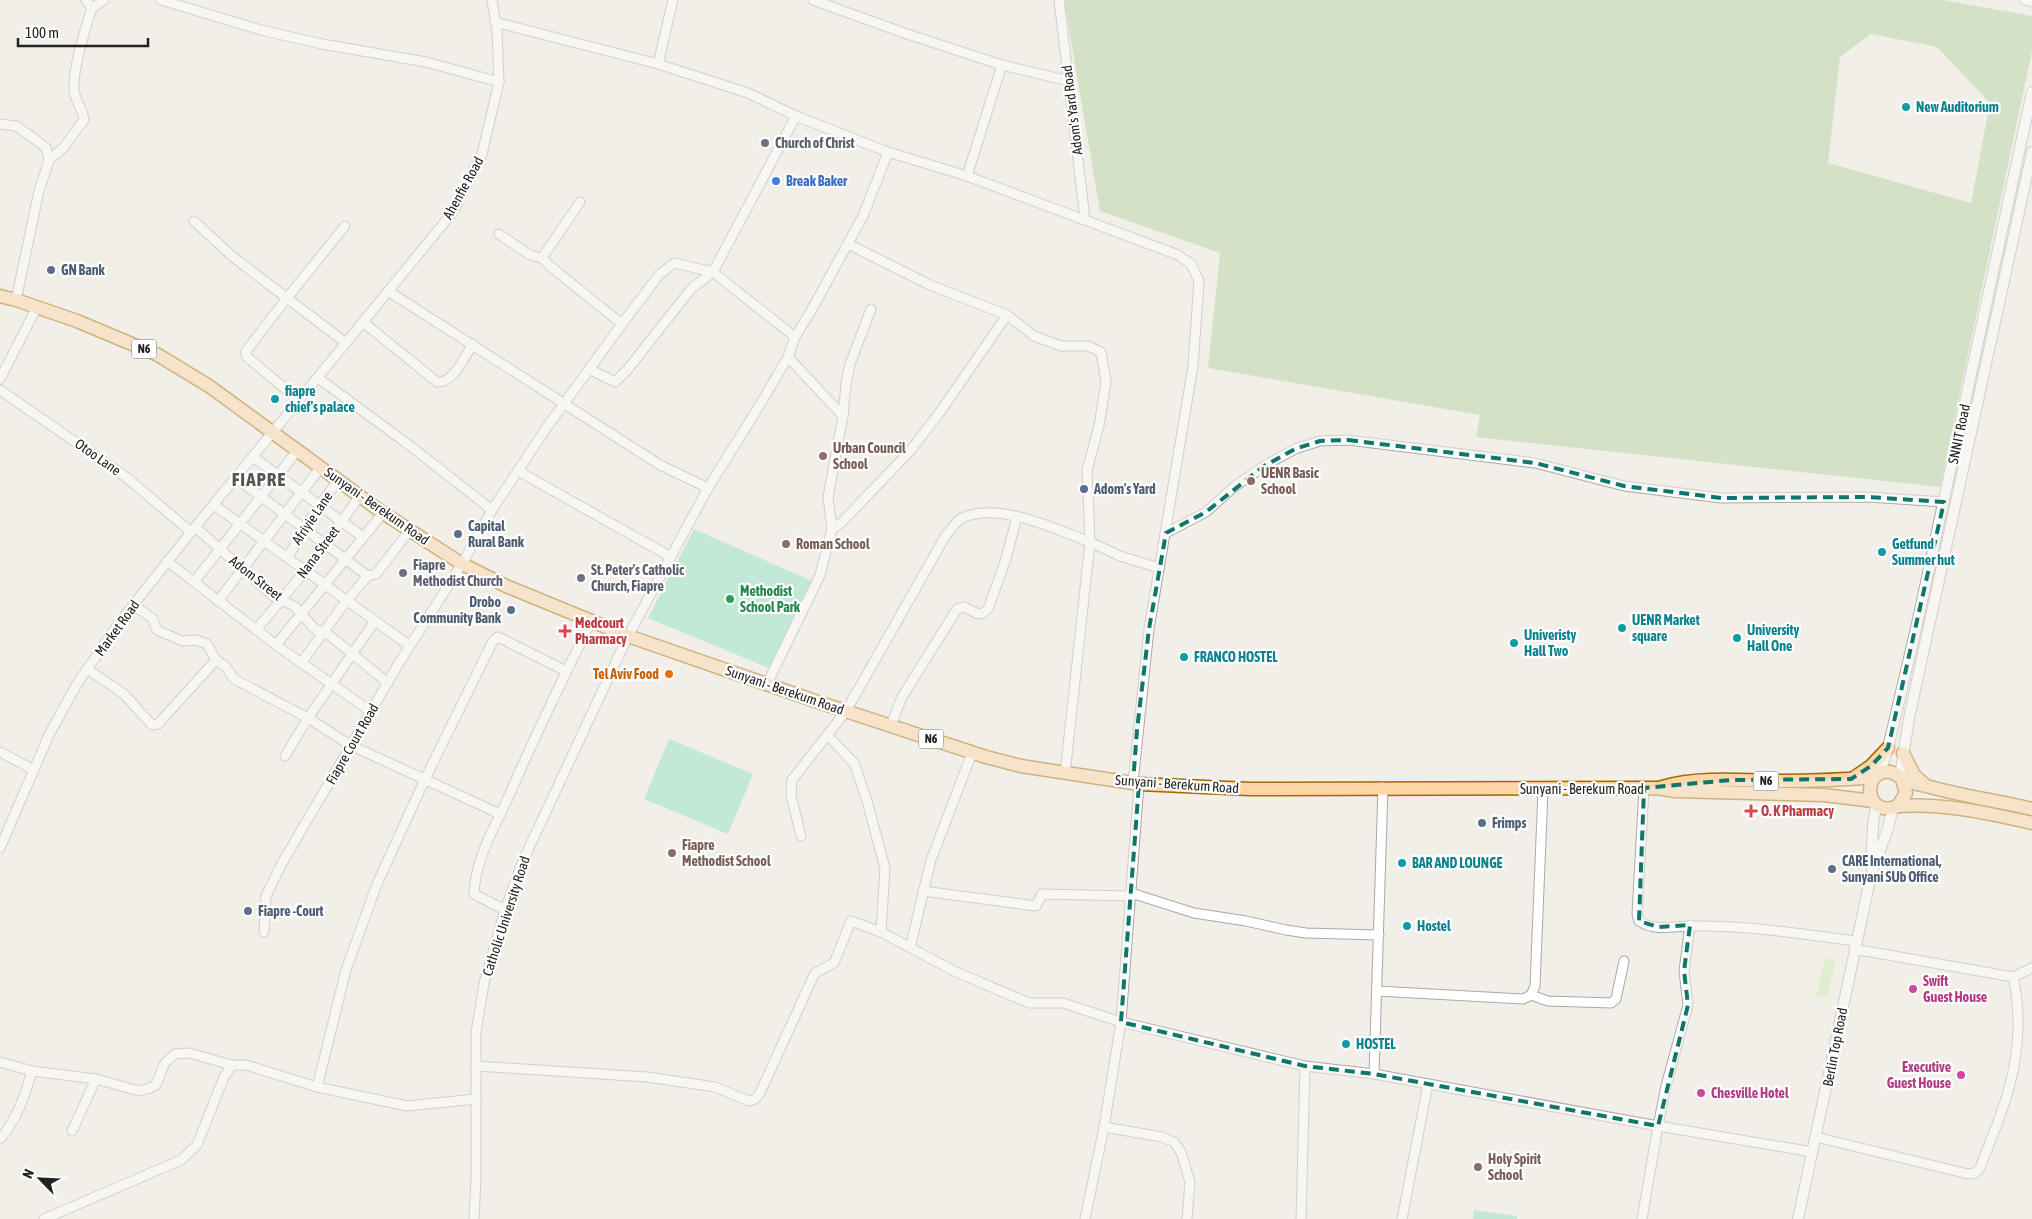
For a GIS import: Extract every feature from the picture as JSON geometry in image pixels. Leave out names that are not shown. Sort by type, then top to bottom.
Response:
[{"type":"main road","name":"Sunyani - Berekum Road","points":[[0,296],[76,321],[158,355],[209,386],[272,434],[321,467],[383,513],[462,564],[506,586],[628,636],[972,753],[1021,766],[1136,783],[1250,789],[1383,787],[1543,790],[1650,788],[1676,783],[1824,781],[1877,776]]},
{"type":"main road","points":[[1851,779],[1871,766],[1888,748]]},
{"type":"main road","points":[[1903,753],[1914,775],[1926,786]]},
{"type":"main road","name":"N6","points":[[1877,776],[1890,772],[1901,778],[1926,786],[2032,809]]},
{"type":"main road","points":[[1875,803],[1870,789],[1877,776]]},
{"type":"main road","points":[[1895,807],[1906,794],[1901,778]]},
{"type":"main road","name":"Sunyani - Berekum Road","points":[[1650,788],[1675,792],[1824,795],[1875,803]]},
{"type":"main road","name":"N6","points":[[1875,803],[1887,809],[1917,804],[1943,806],[2032,823]]},
{"type":"street","points":[[86,0],[92,8]]},
{"type":"street","points":[[16,300],[39,191],[49,160],[63,148],[84,120],[83,111],[74,90],[83,37],[92,8],[104,0]]},
{"type":"street","points":[[162,0],[261,30],[322,44],[426,62],[499,82]]},
{"type":"street","name":"Ahenfie Road","points":[[272,434],[453,212],[482,154],[499,82],[496,22],[492,0]]},
{"type":"street","points":[[658,64],[673,0]]},
{"type":"street","points":[[814,0],[904,33],[1002,65],[1069,82]]},
{"type":"street","name":"Adom's Yard Road","points":[[1059,0],[1085,219]]},
{"type":"street","points":[[2025,0],[2032,2]]},
{"type":"street","points":[[496,22],[658,64],[748,93],[796,116],[888,152],[967,176],[1085,219],[1178,255],[1191,264],[1199,281],[1193,366],[1149,629],[1136,783],[1121,1022],[1104,1127],[1085,1219]]},
{"type":"street","points":[[967,176],[1002,65]]},
{"type":"street","name":"SNNIT Road","points":[[1877,776],[1888,748],[1944,502],[2032,92]]},
{"type":"street","points":[[589,369],[615,382],[628,369],[690,289],[712,272],[796,116]]},
{"type":"street","points":[[0,124],[16,126],[36,140],[46,148],[49,160]]},
{"type":"street","name":"Catholic University Road","points":[[474,1219],[476,1033],[484,983],[505,910],[522,863],[628,636],[708,488],[788,357],[795,337],[863,216],[888,152]]},
{"type":"street","name":"SNNIT Road","points":[[1901,778],[1903,753],[2032,152]]},
{"type":"street","points":[[542,258],[580,202]]},
{"type":"street","points":[[194,221],[233,257],[346,343]]},
{"type":"street","points":[[299,400],[246,355],[246,352],[345,226]]},
{"type":"street","points":[[499,234],[530,255],[542,258],[622,324]]},
{"type":"street","points":[[848,244],[930,285],[1007,315],[1034,336],[1061,346],[1088,346],[1101,352],[1106,381],[1099,426],[1087,470],[1090,542],[1065,774]]},
{"type":"street","name":"Fiapre Court Road","points":[[264,932],[266,896],[280,866],[370,712],[462,564],[492,510],[518,471],[565,402],[660,275],[674,264],[712,272]]},
{"type":"street","points":[[712,272],[795,337]]},
{"type":"street","points":[[388,291],[660,464],[708,488]]},
{"type":"street","points":[[0,379],[37,307]]},
{"type":"street","points":[[767,684],[820,575],[832,529],[828,498],[843,416],[850,364],[871,309]]},
{"type":"street","points":[[832,529],[841,523],[910,450],[940,412],[1007,315]]},
{"type":"street","points":[[363,322],[436,382],[450,379],[473,344]]},
{"type":"street","points":[[788,357],[843,416]]},
{"type":"street","points":[[1975,362],[1986,363]]},
{"type":"street","points":[[318,378],[405,442],[492,510]]},
{"type":"street","points":[[1971,378],[1982,380]]},
{"type":"street","name":"Otoo Lane","points":[[0,390],[126,477],[193,530]]},
{"type":"street","name":"Market Road","points":[[0,848],[48,735],[77,684],[167,561],[272,434]]},
{"type":"street","points":[[1166,533],[1206,512],[1234,487],[1264,466],[1295,449],[1320,441],[1348,440],[1535,463],[1624,486],[1721,498],[1868,496],[1944,502]]},
{"type":"street","points":[[194,582],[298,451]]},
{"type":"street","points":[[253,458],[363,537]]},
{"type":"street","points":[[218,601],[321,467]]},
{"type":"street","points":[[518,471],[670,557]]},
{"type":"street","points":[[236,478],[368,576]]},
{"type":"street","name":"Afriyie Lane","points":[[288,557],[303,529],[338,480]]},
{"type":"street","name":"Nana Street","points":[[256,630],[306,570],[360,496]]},
{"type":"street","points":[[214,505],[410,646]]},
{"type":"street","points":[[801,836],[791,795],[792,780],[846,711],[946,535],[960,519],[978,512],[1017,516],[1090,542],[1120,556],[1160,568]]},
{"type":"street","points":[[276,645],[383,513]]},
{"type":"street","points":[[891,725],[902,697],[957,609],[964,606],[978,614],[988,609],[1005,562],[1017,516]]},
{"type":"street","name":"Adom Street","points":[[193,530],[220,550],[273,596],[294,606],[315,629],[329,635],[388,683]]},
{"type":"street","points":[[301,663],[347,600],[368,576],[376,574],[410,530]]},
{"type":"street","points":[[167,561],[276,645],[370,712]]},
{"type":"street","points":[[133,605],[152,618],[158,630],[182,642],[196,640],[207,644],[216,660],[226,667],[234,679],[308,718],[350,746],[500,814]]},
{"type":"street","points":[[285,756],[308,718],[375,621]]},
{"type":"street","points":[[505,910],[474,894],[474,884],[483,854],[500,814],[547,710],[591,622]]},
{"type":"street","points":[[317,1087],[346,970],[377,884],[425,779],[492,641],[498,637],[566,671]]},
{"type":"street","points":[[87,669],[124,694],[152,725],[158,724],[216,660]]},
{"type":"street","points":[[827,735],[854,763],[868,801],[885,868],[881,932]]},
{"type":"street","points":[[0,752],[34,770]]},
{"type":"street","points":[[910,948],[932,860],[972,753]]},
{"type":"street","points":[[1374,1074],[1383,787]]},
{"type":"street","points":[[1650,788],[1637,914],[1639,921],[1645,925],[1658,927],[1753,928],[1855,945],[2013,977],[2032,968]]},
{"type":"street","points":[[1377,991],[1523,999],[1531,995],[1535,986],[1543,790]]},
{"type":"street","points":[[1871,875],[1875,803]]},
{"type":"street","points":[[1871,875],[1895,807]]},
{"type":"street","name":"Berlin Top Road","points":[[1798,1219],[1871,875]]},
{"type":"street","points":[[923,891],[1036,906],[1042,894],[1130,894],[1194,913],[1246,921],[1306,934],[1379,934]]},
{"type":"street","points":[[476,1066],[647,1077],[715,1087],[749,1101],[755,1099],[760,1094],[815,973],[834,963],[851,920],[881,932],[954,971],[1029,1003],[1063,1003],[1121,1022],[1305,1066],[1374,1074],[1658,1126],[1813,1152]]},
{"type":"street","points":[[1642,1219],[1666,1086],[1688,1005],[1684,971],[1690,926]]},
{"type":"street","points":[[1531,995],[1548,1001],[1611,1003],[1616,999],[1624,961]]},
{"type":"street","points":[[1816,1137],[1959,1172],[1975,1173],[1980,1168],[2010,1085],[2016,1049],[2017,1002],[2013,977]]},
{"type":"street","points":[[0,1062],[32,1071],[96,1079],[139,1091],[156,1085],[165,1062],[175,1054],[189,1053],[232,1065],[246,1065],[317,1087],[407,1106],[476,1099]]},
{"type":"street","points":[[44,1219],[181,1160],[191,1152],[197,1145],[224,1077],[232,1065]]},
{"type":"street","points":[[1301,1219],[1305,1066]]},
{"type":"street","points":[[0,1139],[10,1126],[21,1105],[32,1071]]},
{"type":"street","points":[[72,1131],[96,1079]]},
{"type":"street","points":[[1402,1219],[1428,1084]]},
{"type":"street","points":[[1104,1127],[1162,1137],[1174,1142],[1181,1152],[1190,1182],[1187,1219]]},
{"type":"highlighted area","points":[[1348,440],[1535,463],[1624,486],[1721,498],[1868,497],[1944,502],[1888,748],[1871,766],[1851,779],[1731,780],[1644,788],[1639,921],[1658,927],[1690,925],[1684,971],[1688,1005],[1658,1126],[1374,1074],[1305,1066],[1121,1022],[1139,784],[1133,783],[1137,730],[1149,629],[1166,533],[1206,512],[1264,466],[1295,449],[1320,441]]},
{"type":"green space","points":[[1064,0],[1943,0],[2032,16],[2032,51],[1940,487],[1476,437],[1480,415],[1208,368],[1220,253],[1100,211]],"holes":[[[1871,34],[1937,47],[1990,103],[1971,203],[1828,163],[1840,57]]]},
{"type":"green space","name":"Methodist School Park","points":[[694,529],[812,581],[769,668],[648,618]]},
{"type":"green space","points":[[669,739],[753,774],[728,834],[644,799]]},
{"type":"green space","points":[[1825,958],[1835,961],[1828,995],[1824,998],[1816,996]]},
{"type":"green space","points":[[1474,1210],[1517,1216],[1517,1219],[1473,1219]]},
{"type":"place","name":"New Auditorium","points":[[1906,107]]},
{"type":"place","name":"Church of Christ","points":[[765,143]]},
{"type":"place","name":"Break Baker","points":[[776,181]]},
{"type":"place","name":"GN Bank","points":[[51,270]]},
{"type":"place","name":"fiapre chief's palace","points":[[275,399]]},
{"type":"place","name":"Urban Council School","points":[[823,456]]},
{"type":"place","name":"UENR Basic School","points":[[1251,481]]},
{"type":"place","name":"Adom's Yard","points":[[1084,489]]},
{"type":"place","name":"Capital Rural Bank","points":[[458,534]]},
{"type":"place","name":"Roman School","points":[[786,544]]},
{"type":"place","name":"Getfund Summer hut","points":[[1882,552]]},
{"type":"place","name":"Fiapre Methodist Church","points":[[403,573]]},
{"type":"place","name":"St. Peter's Catholic Church, Fiapre","points":[[581,578]]},
{"type":"place","name":"Methodist School Park","points":[[730,599]]},
{"type":"place","name":"Drobo Community Bank","points":[[511,610]]},
{"type":"place","name":"UENR Market square","points":[[1622,628]]},
{"type":"place","name":"Medcourt Pharmacy","points":[[565,631]]},
{"type":"place","name":"University Hall One","points":[[1737,638]]},
{"type":"place","name":"Univeristy Hall Two","points":[[1514,643]]},
{"type":"place","name":"FRANCO HOSTEL","points":[[1184,657]]},
{"type":"place","name":"Tel Aviv Food","points":[[669,674]]},
{"type":"place","name":"O. K Pharmacy","points":[[1751,811]]},
{"type":"place","name":"Frimps","points":[[1482,823]]},
{"type":"place","name":"Fiapre Methodist School","points":[[672,853]]},
{"type":"place","name":"BAR AND LOUNGE","points":[[1402,863]]},
{"type":"place","name":"CARE International, Sunyani SUb Office","points":[[1832,869]]},
{"type":"place","name":"Fiapre -Court","points":[[248,911]]},
{"type":"place","name":"Hostel","points":[[1407,926]]},
{"type":"place","name":"Swift Guest House","points":[[1913,989]]},
{"type":"place","name":"HOSTEL","points":[[1346,1044]]},
{"type":"place","name":"Executive Guest House","points":[[1961,1075]]},
{"type":"place","name":"Chesville Hotel","points":[[1701,1093]]},
{"type":"place","name":"Holy Spirit School","points":[[1478,1167]]},
{"type":"district","name":"FIAPRE","points":[[259,479]]}]
